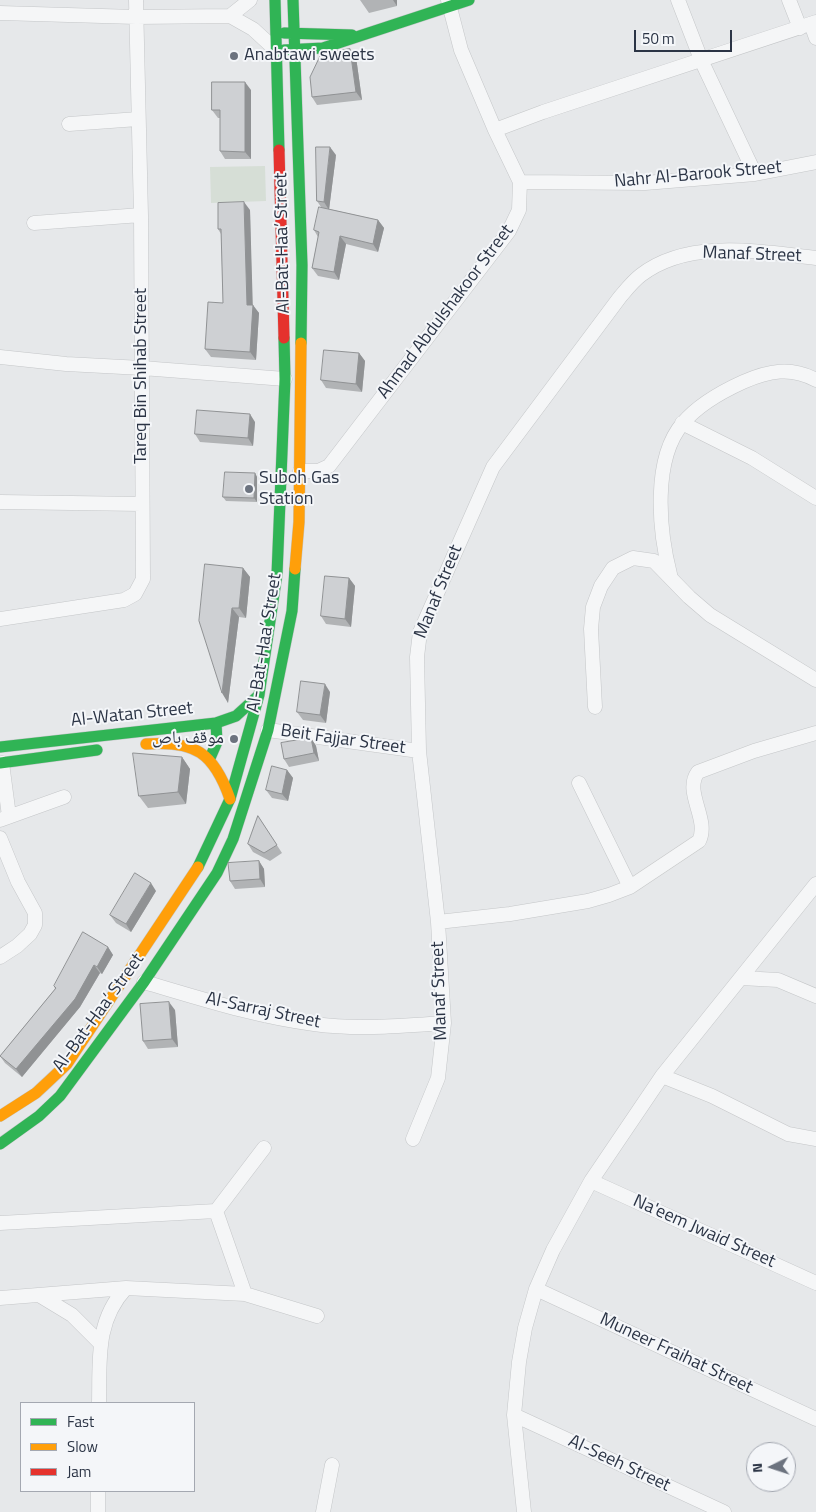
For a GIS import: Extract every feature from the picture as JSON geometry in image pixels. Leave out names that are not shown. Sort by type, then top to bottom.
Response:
[{"type":"street","name":"Tareq Bin Shihab Street","points":[[0,619],[112,603],[124,600],[135,594],[141,587],[144,570],[141,215],[136,0]]},
{"type":"street","points":[[230,16],[250,0]]},
{"type":"street","name":"Al-Bat-Haa’ Street","points":[[0,1116],[24,1103],[45,1086],[66,1064],[195,874],[230,800],[259,695],[277,574],[286,379],[275,0]]},
{"type":"street","name":"Al-Bat-Haa’ Street","points":[[0,1144],[40,1116],[60,1096],[144,982],[217,873],[236,831],[268,730],[292,611],[299,522],[302,265],[296,32],[293,0]]},
{"type":"street","points":[[298,0],[307,15],[322,33]]},
{"type":"street","points":[[0,13],[136,17],[230,16],[253,29],[277,50],[296,50],[323,48],[362,36],[448,4],[469,0]]},
{"type":"street","points":[[678,0],[702,62],[755,174]]},
{"type":"street","points":[[790,0],[809,25],[816,38]]},
{"type":"street","name":"Ahmad Abdulshakoor Street","points":[[300,471],[318,471],[329,466],[509,231],[519,210],[520,182],[495,130],[462,50],[448,4]]},
{"type":"street","points":[[495,130],[543,112],[702,62],[809,25]]},
{"type":"street","points":[[276,33],[296,32],[362,36]]},
{"type":"street","points":[[315,59],[323,48]]},
{"type":"street","points":[[298,94],[308,70]]},
{"type":"street","points":[[69,124],[138,120]]},
{"type":"street","name":"Nahr Al-Barook Street","points":[[520,182],[645,183],[755,174],[816,162]]},
{"type":"street","points":[[34,222],[141,215]]},
{"type":"street","name":"Manaf Street","points":[[413,1140],[438,1078],[444,1023],[438,922],[419,750],[417,644],[425,616],[494,467],[620,297],[641,275],[683,255],[742,252],[816,258]]},
{"type":"street","points":[[0,357],[66,364],[286,379]]},
{"type":"street","points":[[670,575],[662,534],[662,491],[667,454],[682,423],[699,408],[723,392],[768,373],[791,371],[816,380]]},
{"type":"street","points":[[682,423],[752,458],[816,498]]},
{"type":"street","points":[[0,502],[142,504]]},
{"type":"street","points":[[595,707],[591,618],[600,586],[613,568],[633,558],[654,560],[670,575],[688,597],[710,615],[816,680]]},
{"type":"street","name":"Al-Watan Street","points":[[0,747],[216,723],[236,716],[259,695]]},
{"type":"street","points":[[210,758],[217,742],[216,723]]},
{"type":"street","name":"Beit Fajjar Street","points":[[268,730],[419,750]]},
{"type":"street","points":[[438,922],[588,901],[630,887],[699,841],[703,830],[693,784],[698,772],[754,751],[816,733]]},
{"type":"street","name":"Al-Watan Street","points":[[138,745],[157,742],[190,745],[210,758],[224,778],[230,800]]},
{"type":"street","name":"Al-Watan Street","points":[[1,763],[109,748]]},
{"type":"street","points":[[1,763],[5,818],[64,797]]},
{"type":"street","points":[[579,783],[630,887]]},
{"type":"street","points":[[0,838],[18,882],[35,913],[35,925],[30,934],[17,946],[0,956]]},
{"type":"street","points":[[524,1512],[514,1415],[525,1328],[536,1289],[557,1242],[591,1181],[662,1076],[816,884]]},
{"type":"street","points":[[741,978],[778,980],[816,996]]},
{"type":"street","name":"Al-Sarraj Street","points":[[144,982],[211,1002],[288,1020],[316,1024],[378,1027],[444,1023]]},
{"type":"street","points":[[662,1076],[712,1096],[788,1134],[816,1137]]},
{"type":"street","points":[[0,1223],[216,1211],[264,1148]]},
{"type":"street","name":"Na'eem Jwaid Street","points":[[591,1181],[816,1283]]},
{"type":"street","points":[[216,1211],[245,1294]]},
{"type":"street","points":[[99,1402],[100,1343],[104,1325],[110,1308],[126,1288]]},
{"type":"street","points":[[0,1298],[126,1288],[245,1294],[317,1316]]},
{"type":"street","name":"Muneer Fraihat Street","points":[[536,1289],[816,1419]]},
{"type":"street","points":[[38,1294],[72,1315],[100,1343]]},
{"type":"street","name":"Al-Seeh Street","points":[[514,1415],[724,1512]]},
{"type":"street","points":[[323,1512],[332,1465]]},
{"type":"street","points":[[98,1492],[98,1512]]},
{"type":"shaded area","points":[[265,166],[266,201],[211,203],[210,167]]},
{"type":"building","points":[[350,49],[356,92],[312,97],[310,77],[321,54]]},
{"type":"building","points":[[212,82],[245,82],[245,152],[220,151],[220,110],[212,110]]},
{"type":"building","points":[[316,147],[330,147],[324,202],[317,201]]},
{"type":"building","points":[[244,202],[247,305],[253,305],[250,352],[205,349],[208,302],[223,303],[221,229],[218,229],[218,203]]},
{"type":"building","points":[[319,207],[378,220],[373,244],[340,236],[334,272],[312,268],[319,232],[314,230]]},
{"type":"building","points":[[324,350],[359,353],[356,384],[321,380]]},
{"type":"building","points":[[197,410],[250,414],[248,438],[195,434]]},
{"type":"building","points":[[225,472],[255,473],[254,498],[223,497]]},
{"type":"building","points":[[205,564],[243,568],[239,608],[232,608],[222,693],[199,621]]},
{"type":"building","points":[[325,576],[349,578],[345,619],[321,616]]},
{"type":"building","points":[[301,681],[325,684],[320,715],[297,712]]},
{"type":"building","points":[[311,738],[314,753],[284,759],[281,743]]},
{"type":"building","points":[[133,753],[182,757],[178,792],[139,796]]},
{"type":"building","points":[[272,766],[287,770],[282,794],[266,790]]},
{"type":"building","points":[[258,816],[277,845],[264,853],[248,844]]},
{"type":"building","points":[[259,861],[260,879],[230,881],[228,863]]},
{"type":"building","points":[[135,873],[151,883],[126,924],[110,915]]},
{"type":"building","points":[[83,932],[108,947],[97,967],[94,965],[75,999],[16,1069],[0,1056],[56,988],[54,986]]},
{"type":"building","points":[[169,1002],[172,1039],[143,1041],[140,1004]]},
{"type":"traffic: fast","points":[[275,0],[279,150]]},
{"type":"traffic: fast","points":[[293,0],[302,265],[301,343]]},
{"type":"traffic: fast","points":[[284,50],[323,48],[469,0]]},
{"type":"traffic: fast","points":[[284,33],[352,35]]},
{"type":"traffic: fast","points":[[198,867],[230,799],[259,695],[277,574],[285,379],[284,338]]},
{"type":"traffic: fast","points":[[0,1144],[39,1116],[60,1096],[144,982],[217,873],[233,839],[268,730],[292,611],[295,569]]},
{"type":"traffic: fast","points":[[0,747],[216,723],[236,716],[259,695]]},
{"type":"traffic: fast","points":[[210,758],[217,742],[216,723]]},
{"type":"traffic: fast","points":[[0,763],[97,750]]},
{"type":"traffic: slow","points":[[295,569],[299,522],[301,343]]},
{"type":"traffic: slow","points":[[146,744],[178,744],[200,753],[217,770],[230,799]]},
{"type":"traffic: slow","points":[[0,1116],[36,1093],[67,1064],[198,867]]},
{"type":"traffic: jam","points":[[279,150],[284,338]]},
{"type":"place","name":"Anabtawi sweets","points":[[234,56]]},
{"type":"place","name":"Suboh Gas Station","points":[[249,489]]},
{"type":"place","name":"موقف باص","points":[[234,739]]}]
